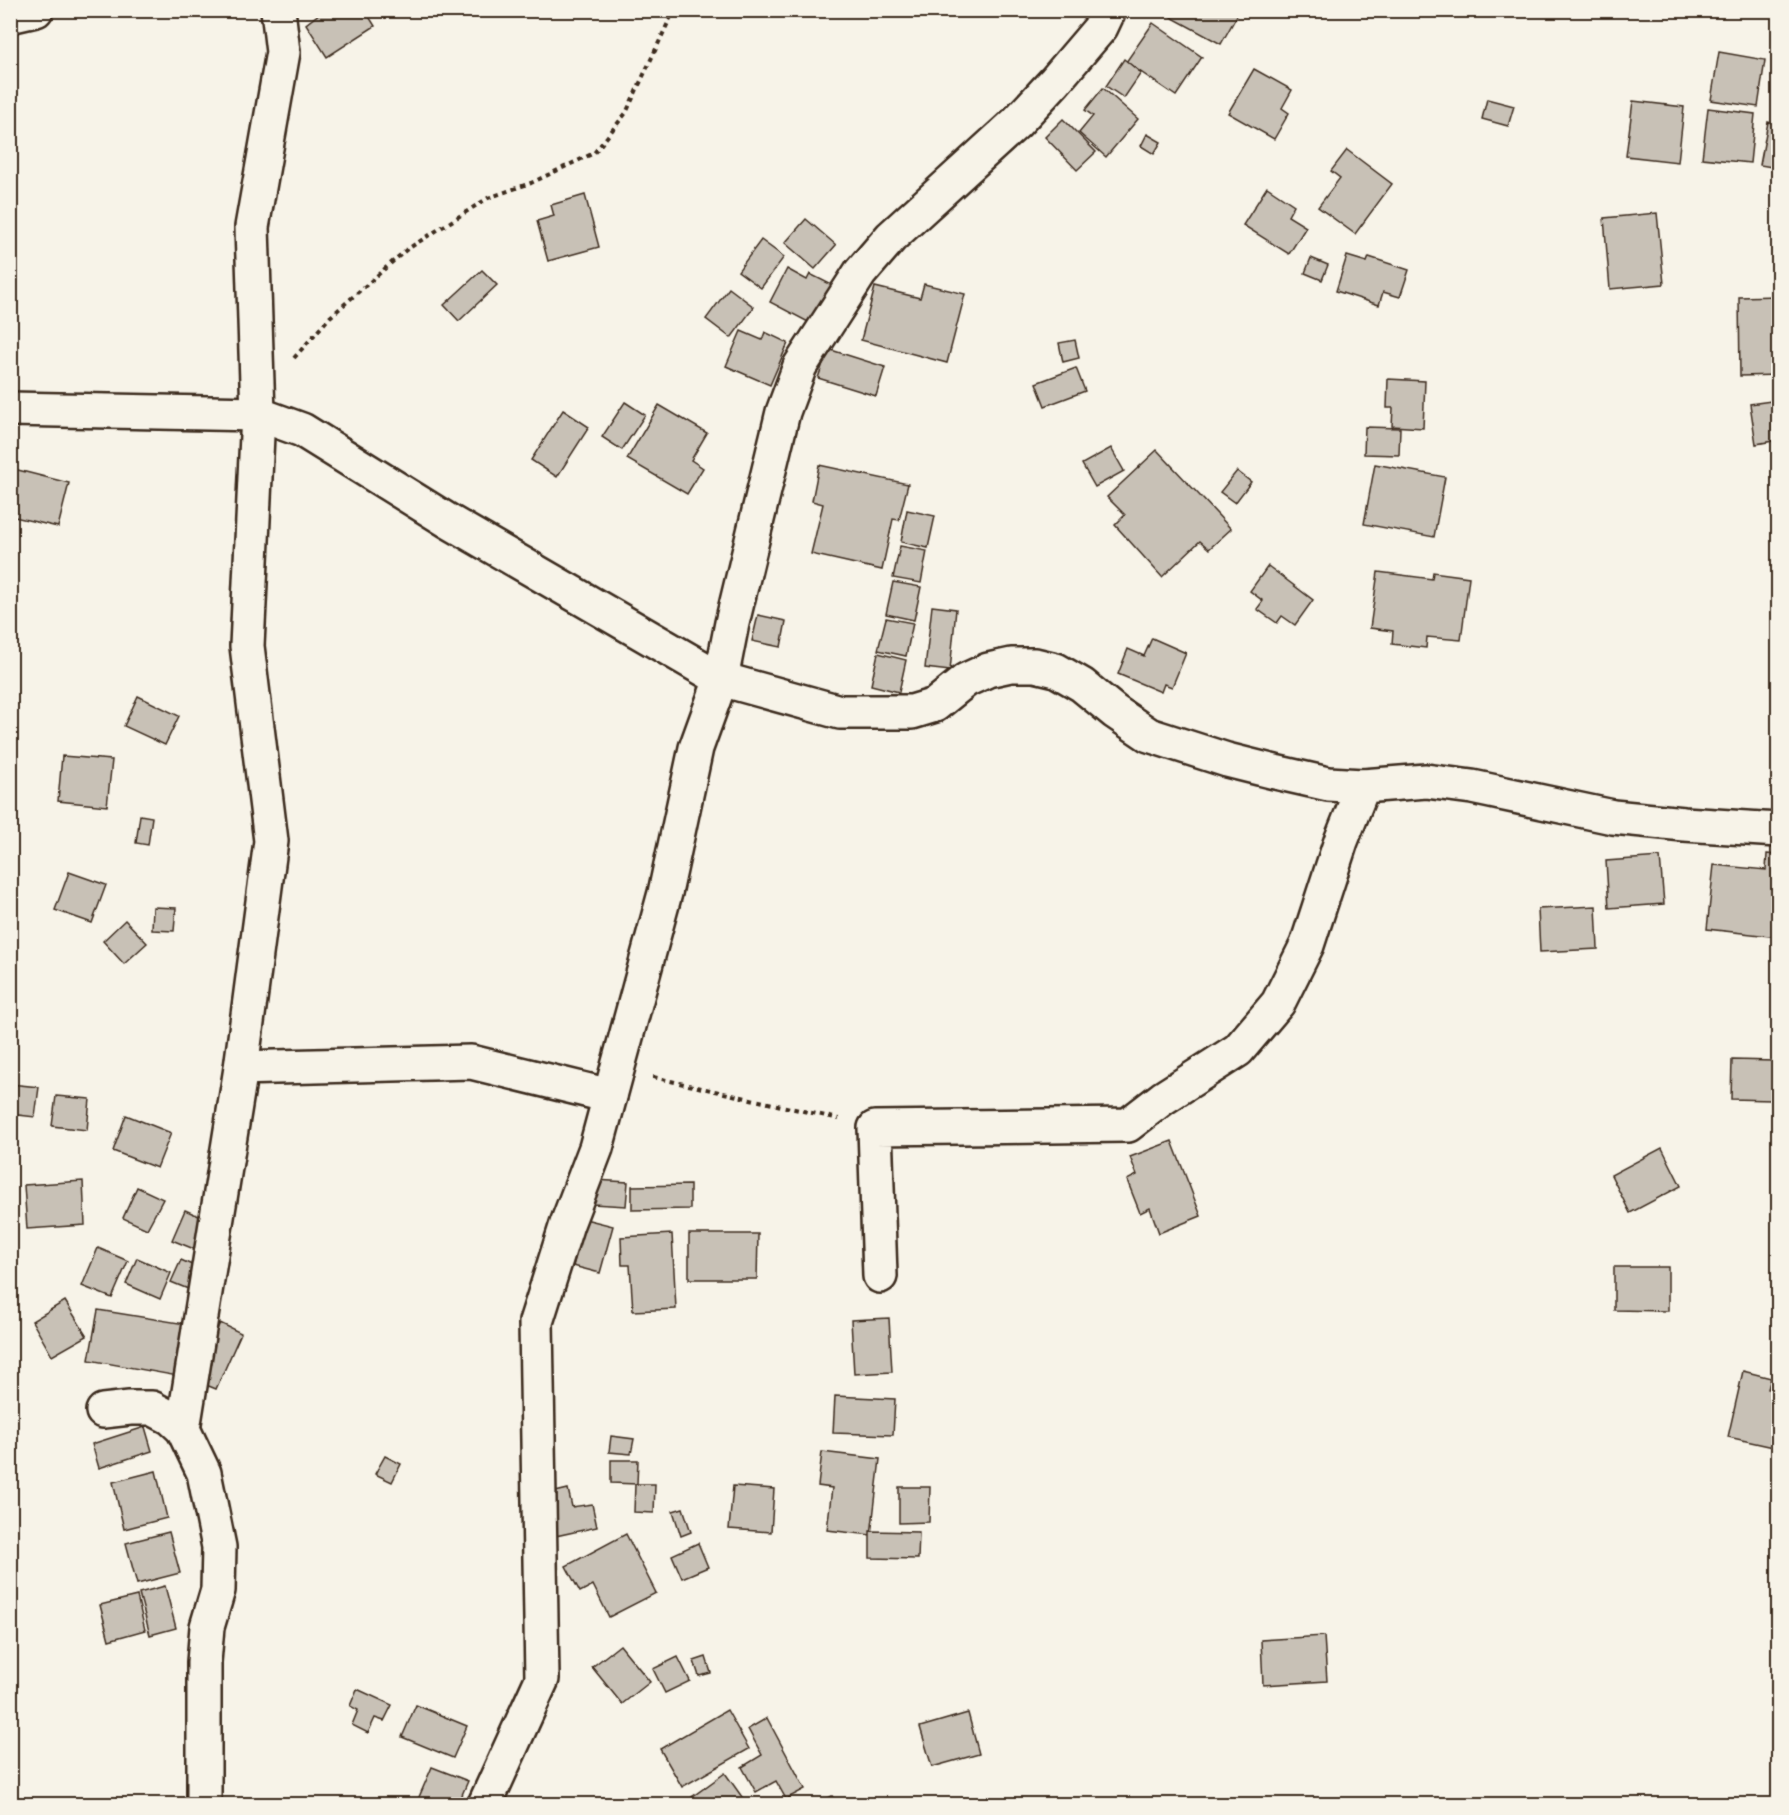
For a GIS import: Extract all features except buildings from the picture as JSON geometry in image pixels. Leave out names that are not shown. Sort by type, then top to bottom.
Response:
[{"type":"street","points":[[10,16],[36,10]]},
{"type":"street","points":[[183,1429],[241,1068],[271,841],[247,646],[258,414],[252,227],[283,52],[278,10]]},
{"type":"street","points":[[485,1804],[542,1679],[536,1322],[567,1224],[596,1148],[614,1082],[665,893],[696,748],[721,679],[732,623],[783,412],[800,366],[860,273],[891,237],[1016,123],[1101,27],[1109,10]]},
{"type":"street","points":[[10,409],[258,414],[302,430],[450,522],[721,679],[840,712],[912,712],[935,705],[966,680],[988,670],[1011,665],[1035,665],[1056,670],[1082,685],[1115,712],[1149,735],[1227,760],[1328,784],[1363,786],[1426,781],[1472,787],[1613,817],[1779,830]]},
{"type":"street","points":[[880,1276],[875,1128],[1128,1125],[1163,1098],[1238,1050],[1278,1003],[1307,945],[1341,841],[1363,786]]},
{"type":"street","points":[[241,1068],[471,1062],[614,1082]]},
{"type":"street","points":[[103,1411],[152,1408],[171,1418],[183,1429],[204,1473],[219,1547],[218,1590],[207,1627],[204,1662],[204,1804]]},
{"type":"path","points":[[294,359],[330,317],[406,250],[489,198],[531,183],[594,153],[626,113],[674,10]]},
{"type":"path","points":[[614,1082],[875,1128]]}]
